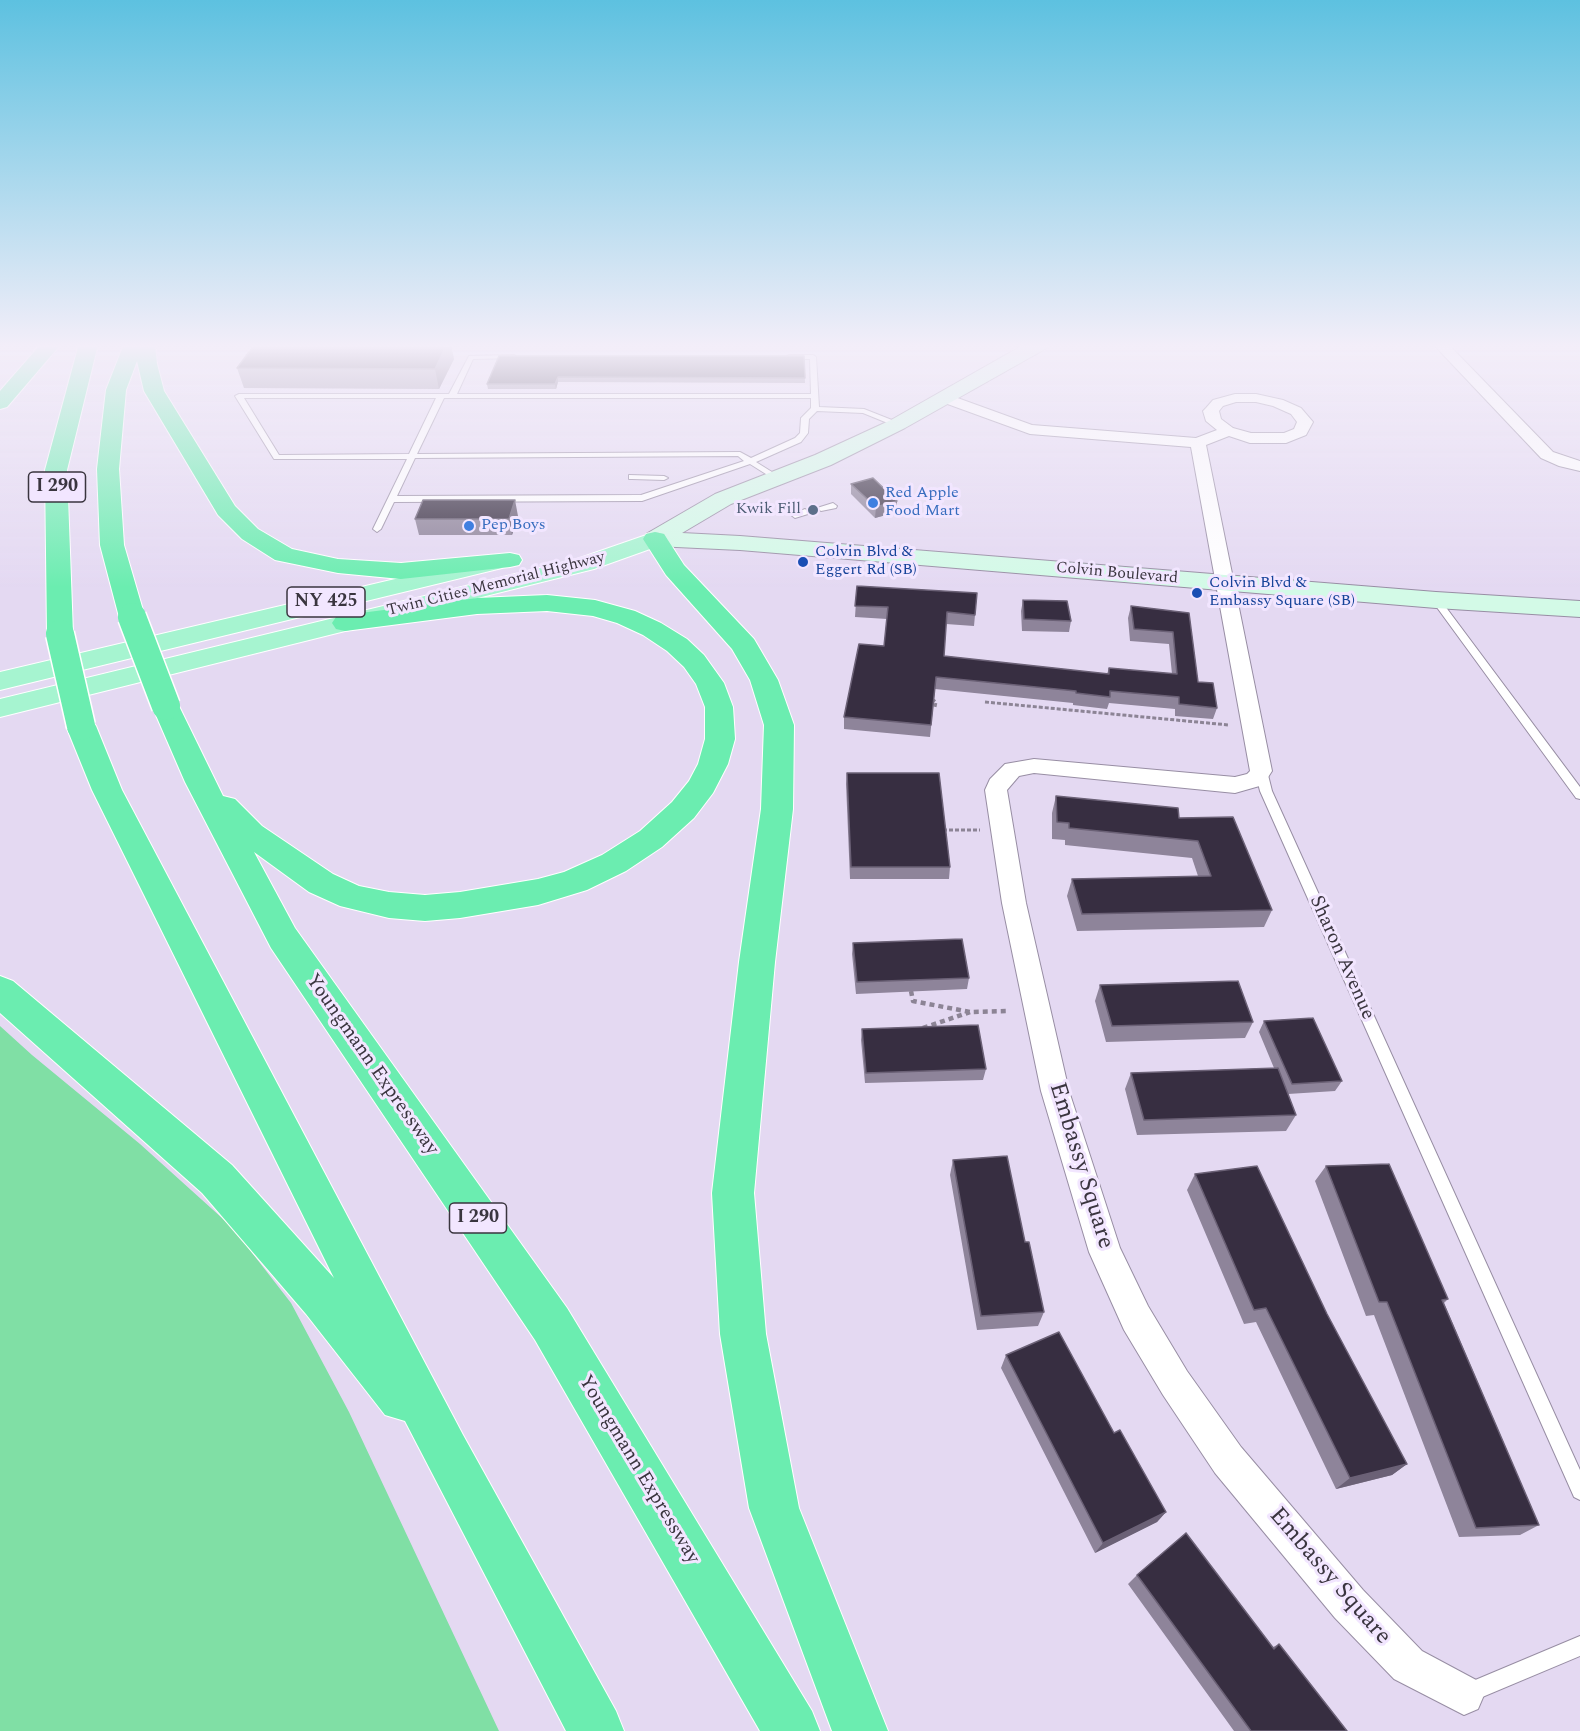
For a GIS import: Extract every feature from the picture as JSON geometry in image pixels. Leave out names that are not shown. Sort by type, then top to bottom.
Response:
[{"type":"highway","name":"I 290","points":[[68,425],[56,470],[60,634],[81,726],[107,790],[446,1452],[596,1731]]},
{"type":"highway","name":"Youngmann Expressway","points":[[112,425],[108,469],[112,546],[132,617],[166,706],[200,782],[283,938],[551,1324],[792,1731]]},
{"type":"highway","points":[[175,425],[226,510],[250,534],[284,555],[338,566],[401,571],[510,560]]},
{"type":"highway","points":[[655,539],[675,570],[744,645],[764,680],[779,725],[777,809],[757,962],[733,1193],[742,1334],[774,1508],[860,1731]]},
{"type":"highway","points":[[200,782],[251,834],[321,883],[352,897],[389,905],[424,908],[499,900],[538,892],[575,881],[614,863],[651,839],[683,810],[702,786],[713,764],[720,740],[719,707],[710,683],[694,661],[677,645],[652,629],[626,617],[595,608],[547,603],[477,606],[345,623]]},
{"type":"highway","points":[[0,991],[217,1179],[322,1298],[446,1452]]},
{"type":"main road","name":"Twin Cities Memorial Highway","points":[[0,681],[510,560],[577,548],[655,539]]},
{"type":"main road","name":"Twin Cities Memorial Highway","points":[[0,708],[585,564],[655,539]]},
{"type":"street","points":[[655,539],[723,499],[777,479],[896,425]]},
{"type":"street","points":[[1018,425],[1030,429],[1198,443],[1228,430]]},
{"type":"street","points":[[1220,425],[1250,438],[1286,438],[1301,432],[1304,425]]},
{"type":"street","points":[[1518,425],[1547,455],[1580,466]]},
{"type":"street","name":"Sharon Avenue","points":[[1198,443],[1261,771]]},
{"type":"street","name":"Colvin Boulevard","points":[[655,539],[740,543],[1436,600],[1580,609]]},
{"type":"street","name":"Embassy Square","points":[[1261,771],[1255,780],[1235,785],[1034,766],[1013,769],[1006,774],[996,790],[1014,903],[1033,1000],[1055,1091],[1105,1252],[1136,1318],[1175,1383],[1227,1460],[1349,1604],[1408,1665],[1464,1695]]},
{"type":"lane","points":[[257,425],[277,457],[740,454],[777,479]]},
{"type":"lane","points":[[377,529],[427,425]]},
{"type":"lane","points":[[391,499],[642,498],[751,461],[803,436],[804,425]]},
{"type":"lane","points":[[632,477],[664,478]]},
{"type":"lane","points":[[678,477],[703,477]]},
{"type":"lane","points":[[821,508],[833,506]]},
{"type":"lane","points":[[795,515],[805,512]]},
{"type":"lane","points":[[1436,600],[1580,795]]},
{"type":"lane","name":"Sharon Avenue","points":[[1261,771],[1266,791],[1580,1491]]},
{"type":"lane","points":[[1464,1695],[1580,1646]]},
{"type":"path","points":[[1003,703],[1004,696]]},
{"type":"path","points":[[931,699],[936,702],[935,707]]},
{"type":"path","points":[[985,702],[1233,725]]},
{"type":"path","points":[[941,830],[980,831]]},
{"type":"path","points":[[911,992],[913,1001],[970,1012],[1010,1011]]},
{"type":"path","points":[[918,1029],[970,1012]]},
{"type":"green space","points":[[0,1026],[140,1144],[232,1227],[291,1303],[349,1412],[499,1731],[0,1731]]},
{"type":"building","points":[[873,478],[897,501],[876,507],[851,484]]},
{"type":"building","points":[[423,500],[515,500],[509,519],[415,519]]},
{"type":"building","points":[[857,586],[977,593],[975,615],[947,612],[944,656],[1109,674],[1109,668],[1177,674],[1173,632],[1134,629],[1131,606],[1189,613],[1198,682],[1213,683],[1217,708],[1179,704],[1179,697],[1110,691],[1110,697],[1076,693],[1076,691],[936,677],[931,725],[844,717],[859,644],[884,646],[888,607],[855,606]]},
{"type":"building","points":[[1023,600],[1067,601],[1071,621],[1024,619]]},
{"type":"building","points":[[847,773],[939,773],[950,867],[851,867]]},
{"type":"building","points":[[1056,796],[1178,808],[1179,818],[1233,817],[1272,910],[1082,914],[1072,879],[1211,876],[1198,841],[1069,828],[1069,823],[1057,822]]},
{"type":"building","points":[[962,939],[969,978],[857,982],[853,943]]},
{"type":"building","points":[[1238,981],[1253,1022],[1112,1026],[1100,985]]},
{"type":"building","points":[[1313,1018],[1342,1081],[1292,1084],[1264,1021]]},
{"type":"building","points":[[978,1025],[986,1069],[866,1073],[862,1029]]},
{"type":"building","points":[[1278,1068],[1296,1115],[1144,1120],[1131,1073]]},
{"type":"building","points":[[1007,1156],[1025,1242],[1029,1242],[1044,1312],[981,1316],[953,1160]]},
{"type":"building","points":[[1389,1164],[1448,1299],[1442,1300],[1539,1525],[1476,1528],[1387,1302],[1379,1302],[1326,1166]]},
{"type":"building","points":[[1257,1166],[1327,1314],[1407,1464],[1350,1478],[1266,1308],[1254,1310],[1195,1174]]},
{"type":"building","points":[[1059,1332],[1114,1433],[1120,1430],[1166,1512],[1103,1543],[1006,1355]]},
{"type":"building","points":[[1186,1533],[1274,1649],[1279,1644],[1347,1731],[1251,1731],[1137,1575]]},
{"type":"place","name":"Red Apple Food Mart","points":[[873,503]]},
{"type":"place","name":"Kwik Fill","points":[[813,510]]},
{"type":"place","name":"Pep Boys","points":[[469,526]]},
{"type":"place","name":"Colvin Blvd & Eggert Rd (SB)","points":[[803,562]]},
{"type":"place","name":"Colvin Blvd & Embassy Square (SB)","points":[[1197,593]]}]
